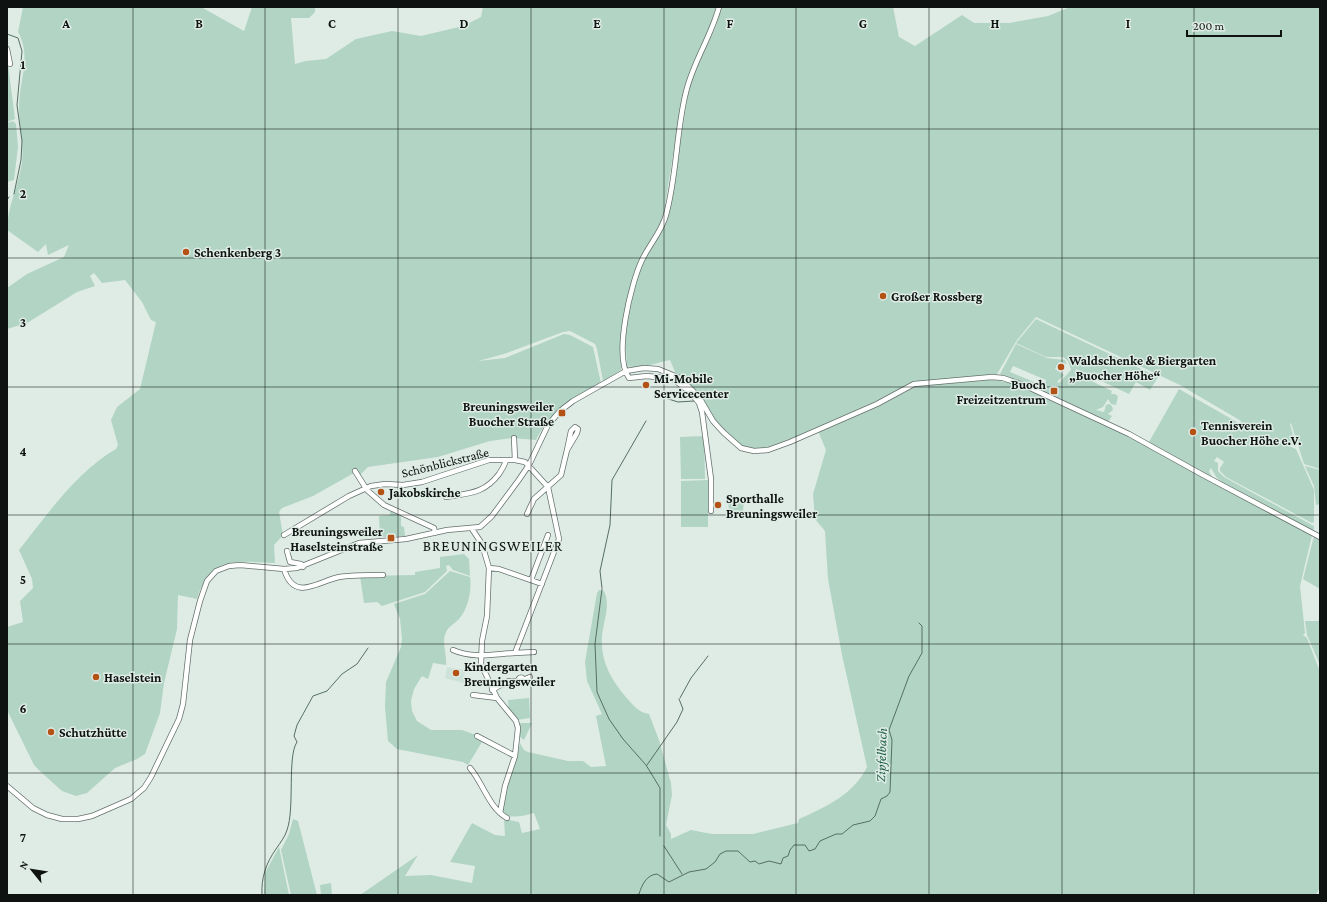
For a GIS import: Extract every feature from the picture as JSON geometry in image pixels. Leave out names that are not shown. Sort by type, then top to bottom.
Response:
[{"type":"street","points":[[710,511],[711,479],[700,407],[691,393],[673,379],[656,376],[643,376],[631,379],[626,371],[623,335],[630,294],[642,260],[666,214],[686,93],[692,73],[710,34],[719,7]]},
{"type":"street","points":[[7,49],[10,64]]},
{"type":"street","points":[[7,786],[25,802],[40,812],[54,817],[71,820],[99,814],[138,794],[151,777],[179,718],[183,704],[190,640],[201,594],[207,581],[216,571],[229,566],[284,569],[303,567],[359,543],[406,539],[456,529],[472,529],[480,527],[492,516],[529,465],[545,430],[560,411],[573,401],[626,371],[636,369],[653,369],[672,374],[686,383],[699,397],[714,421],[723,432],[741,448],[754,451],[768,450],[790,442],[878,404],[914,384],[992,377],[1002,378],[1056,398],[1129,434],[1320,537]]},
{"type":"street","points":[[514,438],[514,460]]},
{"type":"street","points":[[527,514],[534,498],[561,475],[567,450]]},
{"type":"street","name":"Schönblickstraße","points":[[284,535],[366,488],[385,484],[412,484],[490,460],[521,460],[529,465]]},
{"type":"street","points":[[446,498],[480,490],[489,486],[504,466],[506,460]]},
{"type":"street","points":[[515,653],[559,539],[548,486],[529,465]]},
{"type":"street","points":[[355,471],[366,488],[389,508],[426,523],[434,528],[435,533]]},
{"type":"street","points":[[472,529],[482,544],[488,568],[487,616],[481,656],[483,669],[492,690],[516,722],[518,736],[515,756],[505,786],[500,813]]},
{"type":"street","points":[[531,580],[548,535]]},
{"type":"street","points":[[287,551],[290,562],[301,564],[303,567]]},
{"type":"street","points":[[488,568],[499,569],[542,584]]},
{"type":"street","points":[[284,569],[292,582],[299,587],[307,589],[340,577],[383,575]]},
{"type":"street","points":[[454,650],[468,655],[481,656],[534,652]]},
{"type":"street","points":[[492,690],[508,682],[521,681],[530,677]]},
{"type":"street","points":[[473,695],[497,698]]},
{"type":"street","points":[[477,736],[515,756]]},
{"type":"street","points":[[470,768],[490,801],[500,813],[507,818]]},
{"type":"shaded area","points":[[23,7],[201,7],[244,31],[252,7],[315,7],[315,12],[309,18],[291,18],[295,64],[306,61],[326,59],[356,39],[392,31],[421,36],[463,26],[481,17],[483,7],[716,7],[706,39],[690,71],[683,93],[661,222],[643,254],[633,278],[623,324],[621,370],[603,381],[595,344],[570,331],[563,332],[504,354],[478,361],[505,358],[564,334],[570,335],[593,347],[601,383],[573,400],[548,421],[536,440],[512,438],[490,441],[438,457],[368,467],[360,475],[354,473],[313,496],[282,508],[279,512],[283,535],[274,545],[275,563],[237,562],[227,564],[210,574],[203,584],[197,599],[178,595],[177,629],[164,683],[160,713],[145,754],[115,768],[87,793],[76,796],[62,791],[34,765],[7,710],[7,627],[23,622],[20,601],[33,588],[32,579],[19,550],[51,509],[75,482],[101,459],[116,449],[118,445],[111,420],[117,407],[140,389],[156,322],[151,320],[142,302],[125,280],[102,283],[94,273],[90,276],[95,286],[77,292],[27,323],[7,329],[7,288],[27,274],[64,257],[69,245],[48,255],[46,244],[38,252],[7,230],[9,213],[22,162],[19,107],[24,69],[24,51],[18,32]]},
{"type":"shaded area","points":[[721,7],[893,7],[899,37],[915,46],[962,15],[974,23],[1009,23],[1048,16],[1070,7],[1320,7],[1320,469],[1304,464],[1291,423],[1296,447],[1284,440],[1275,440],[1296,449],[1314,490],[1314,522],[1312,523],[1226,477],[1220,471],[1220,468],[1224,462],[1217,457],[1214,461],[1218,463],[1218,471],[1224,477],[1314,526],[1314,529],[1312,531],[1226,485],[1217,478],[1211,468],[1209,471],[1212,477],[1149,442],[1179,389],[1237,422],[1231,433],[1240,426],[1241,421],[1180,385],[1036,317],[1017,340],[997,374],[914,382],[865,407],[824,425],[769,448],[758,450],[742,447],[720,427],[696,391],[676,374],[670,360],[637,367],[627,366],[625,333],[628,310],[642,263],[668,218],[690,83],[716,26]]},
{"type":"shaded area","points":[[7,57],[15,119],[7,122]]},
{"type":"shaded area","points":[[13,121],[16,124],[18,147],[14,180],[7,182],[7,123]]},
{"type":"shaded area","points":[[1036,319],[1158,377],[1150,390],[1136,382],[1129,394],[1076,369],[1075,373],[1112,391],[1111,394],[1118,396],[1116,405],[1111,404],[1108,399],[1103,407],[1096,410],[1104,412],[1106,405],[1109,404],[1112,406],[1113,410],[1108,414],[1112,416],[1108,422],[1000,374],[1016,344],[1047,358],[1065,360],[1067,364],[1059,362],[1055,369],[1064,375],[1057,382],[1059,383],[1071,370],[1068,361],[1063,357],[1046,357],[1016,343]],"holes":[[[1013,366],[1046,380],[1044,386],[1010,372]]]},
{"type":"shaded area","points":[[990,380],[1032,389],[1059,401],[1179,463],[1312,535],[1300,586],[1305,633],[1303,635],[1307,638],[1320,672],[1320,887],[1316,895],[360,895],[418,855],[405,876],[431,875],[472,883],[475,866],[450,862],[472,823],[495,835],[505,836],[504,819],[519,822],[522,833],[540,829],[534,813],[523,816],[512,816],[504,815],[502,812],[506,787],[518,754],[520,743],[524,750],[528,752],[568,761],[583,761],[591,767],[606,766],[596,716],[602,714],[587,681],[585,662],[597,593],[599,590],[604,591],[607,602],[602,645],[603,654],[608,669],[615,683],[630,702],[639,710],[649,714],[659,740],[671,783],[672,795],[666,825],[671,834],[671,839],[691,830],[712,834],[753,834],[798,823],[799,819],[819,810],[847,792],[855,785],[867,767],[842,655],[828,579],[825,531],[815,519],[813,494],[826,450],[818,431],[877,406],[917,386]]},
{"type":"shaded area","points":[[704,436],[705,479],[681,479],[680,437]]},
{"type":"shaded area","points":[[1305,466],[1320,470],[1320,504],[1316,505],[1314,486]]},
{"type":"shaded area","points":[[708,480],[708,527],[681,527],[681,481]]},
{"type":"shaded area","points":[[728,499],[744,500],[743,511],[729,510]]},
{"type":"shaded area","points":[[390,511],[401,516],[401,526],[404,527],[405,536],[380,537],[379,516],[390,515]]},
{"type":"shaded area","points":[[1314,536],[1320,539],[1320,589],[1303,579]]},
{"type":"shaded area","points":[[464,554],[469,559],[470,576],[453,570],[449,565],[446,566],[447,571],[425,592],[382,606],[377,602],[364,603],[360,576],[415,575],[415,572],[440,568],[440,557]]},
{"type":"shaded area","points":[[450,571],[470,577],[470,593],[467,605],[459,619],[446,632],[444,642],[446,665],[433,663],[428,679],[422,676],[414,689],[411,701],[412,711],[417,721],[431,730],[462,730],[476,735],[474,738],[482,742],[468,765],[463,762],[397,749],[388,741],[385,707],[386,682],[401,647],[402,639],[400,619],[394,604],[425,594]]},
{"type":"shaded area","points":[[1320,619],[1320,665],[1307,635],[1305,621],[1318,621]]},
{"type":"shaded area","name":"Kindergarten Breuningsweiler","points":[[447,667],[466,670],[464,676],[471,678],[470,685],[445,678]]},
{"type":"shaded area","points":[[529,698],[530,718],[517,720],[509,712],[508,700]]},
{"type":"shaded area","points":[[532,723],[524,740],[520,737],[519,724]]},
{"type":"shaded area","points":[[293,819],[298,821],[317,895],[291,895],[281,850],[289,834]]},
{"type":"shaded area","points":[[279,847],[289,895],[264,895],[265,873]]},
{"type":"shaded area","points":[[331,883],[332,895],[321,895],[320,885]]},
{"type":"waterway","points":[[7,34],[18,38],[22,51],[17,105],[22,141],[21,160],[14,194]]},
{"type":"waterway","points":[[662,397],[678,402],[694,401]]},
{"type":"waterway","points":[[602,588],[600,571],[610,525],[612,480],[646,421]]},
{"type":"waterway","points":[[602,589],[595,644],[597,692],[609,719],[623,739],[646,765],[660,788],[660,836]]},
{"type":"waterway","name":"Zipfelbach","points":[[635,895],[639,894],[643,884],[650,876],[657,874],[669,882],[689,872],[706,869],[715,862],[720,854],[726,851],[738,851],[750,862],[755,861],[759,864],[769,861],[781,864],[783,858],[788,856],[794,845],[805,845],[809,851],[815,849],[820,841],[836,834],[842,834],[853,825],[870,821],[875,816],[881,799],[887,796],[890,792],[892,740],[889,730],[909,676],[922,653],[922,626],[919,623]]},
{"type":"waterway","points":[[262,895],[262,883],[267,865],[272,854],[285,835],[289,821],[291,809],[292,759],[297,742],[294,736],[297,725],[313,696],[327,691],[342,674],[357,664],[368,648]]},
{"type":"waterway","points":[[680,698],[691,678],[708,656]]},
{"type":"waterway","points":[[647,765],[677,722],[683,709],[679,699]]},
{"type":"waterway","points":[[664,846],[682,874]]},
{"type":"place","name":"Schenkenberg 3","points":[[186,252]]},
{"type":"place","name":"Großer Rossberg","points":[[883,296]]},
{"type":"place","name":"Waldschenke & Biergarten „Buocher Höhe“","points":[[1061,367]]},
{"type":"place","name":"Mi-Mobile Servicecenter","points":[[646,385]]},
{"type":"place","name":"Buoch Freizeitzentrum","points":[[1054,391]]},
{"type":"place","name":"Breuningsweiler Buocher Straße","points":[[562,413]]},
{"type":"place","name":"Tennisverein Buocher Höhe e.V.","points":[[1193,432]]},
{"type":"place","name":"Jakobskirche","points":[[381,492]]},
{"type":"place","name":"Sporthalle Breuningsweiler","points":[[718,505]]},
{"type":"place","name":"Breuningsweiler Haselsteinstraße","points":[[391,538]]},
{"type":"place","name":"Kindergarten Breuningsweiler","points":[[456,673]]},
{"type":"place","name":"Haselstein","points":[[96,677]]},
{"type":"place","name":"Schutzhütte","points":[[51,732]]},
{"type":"district","name":"BREUNINGSWEILER","points":[[493,546]]}]
